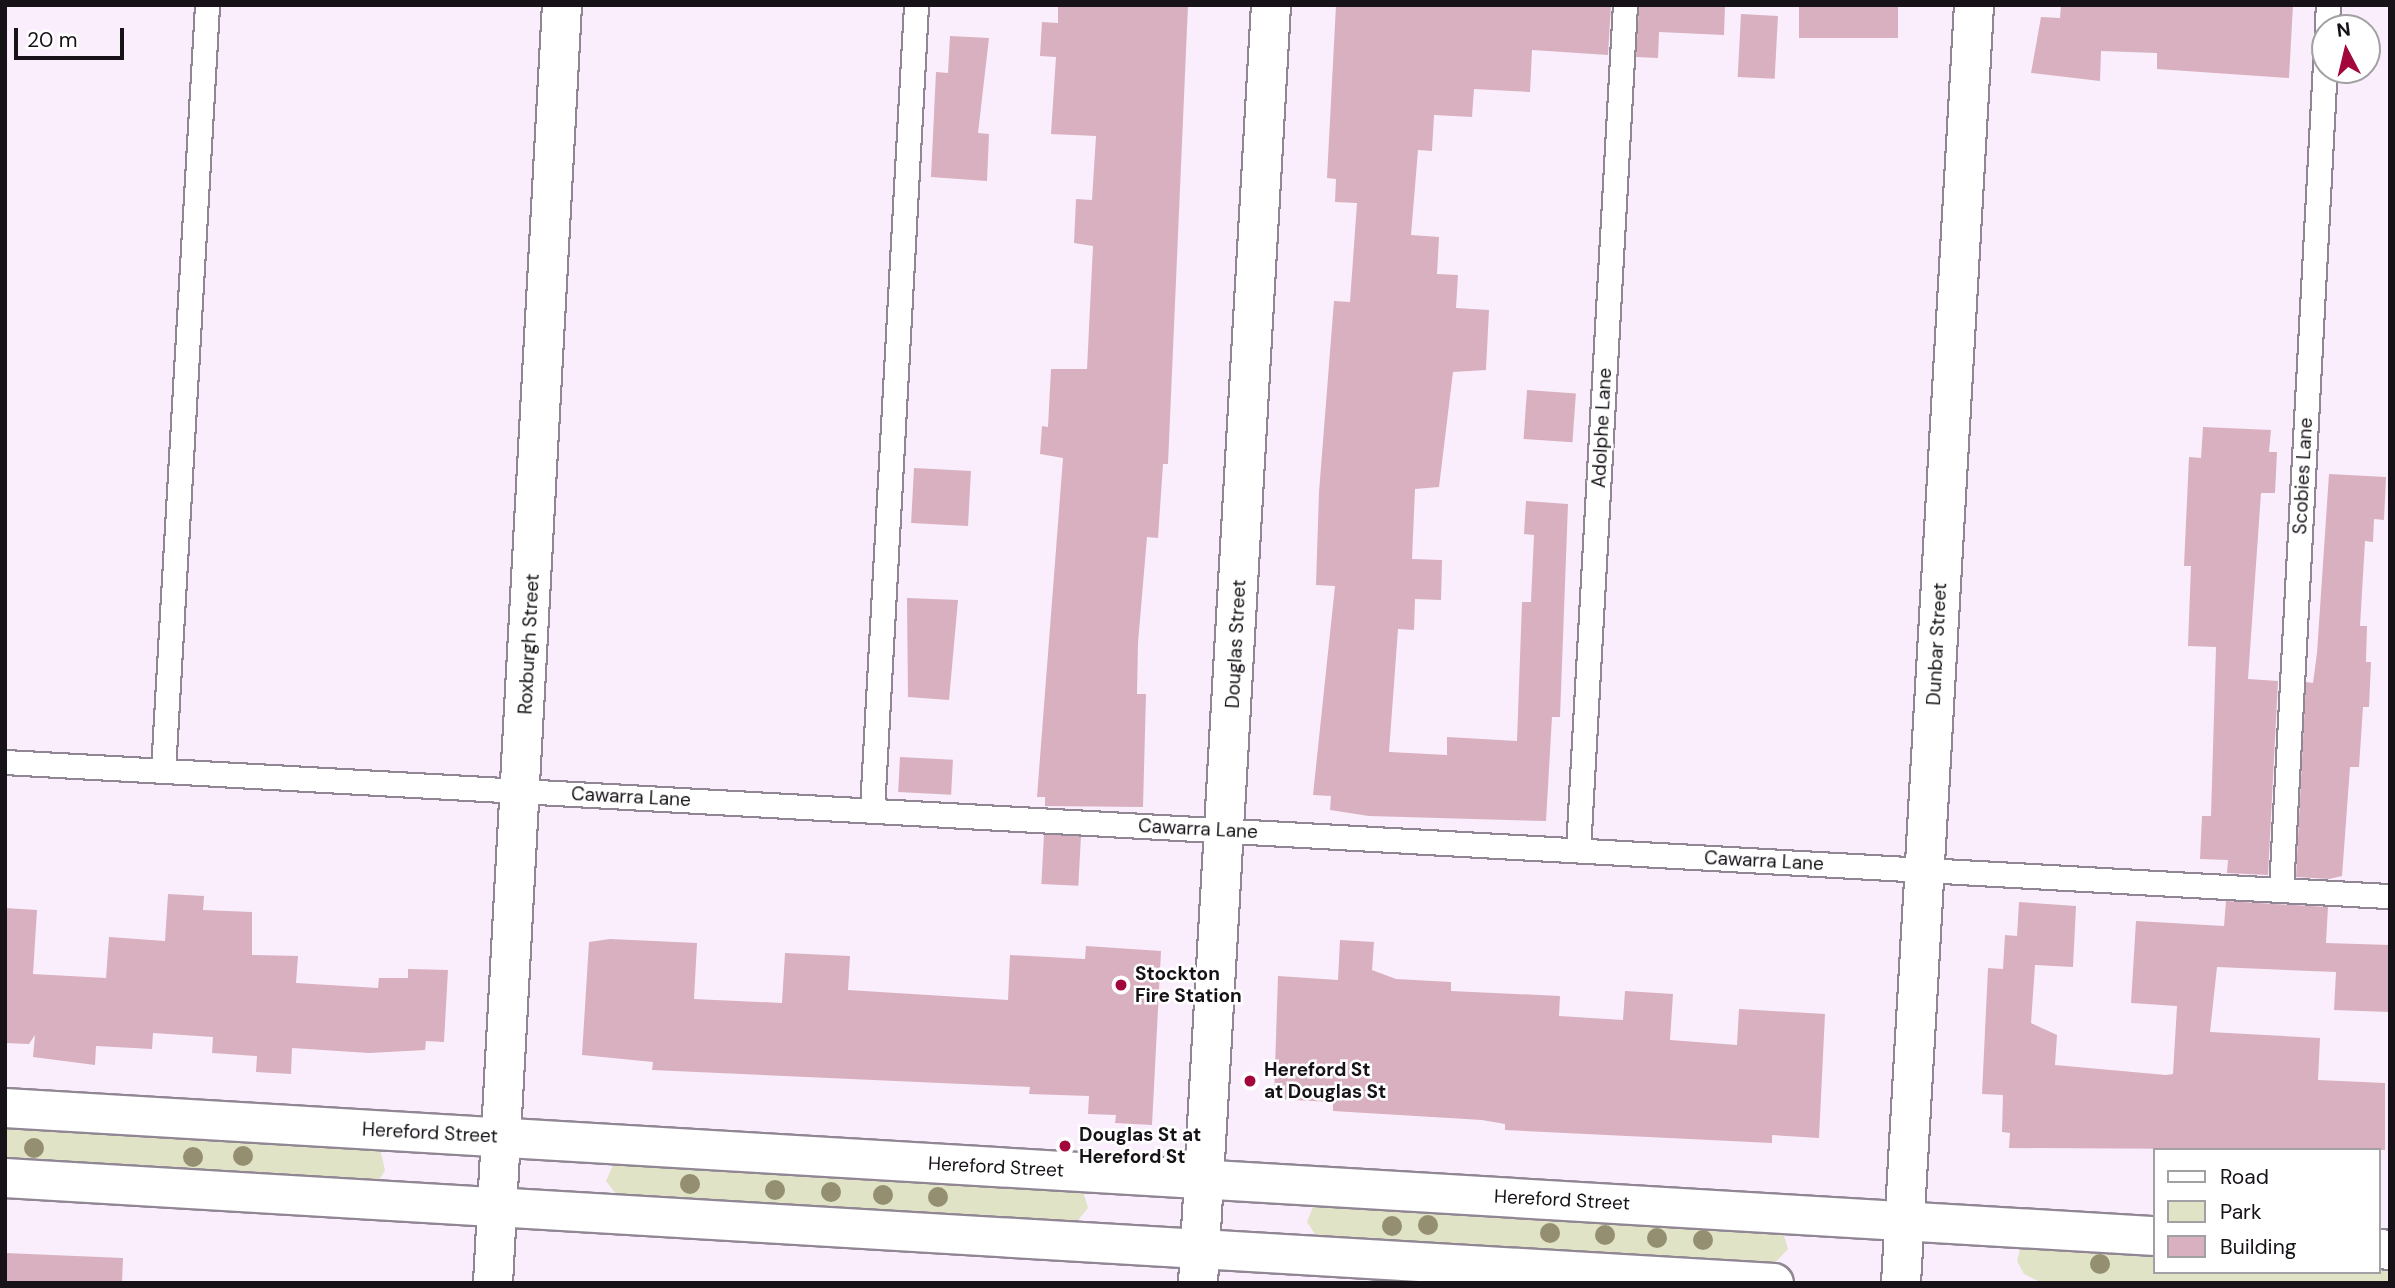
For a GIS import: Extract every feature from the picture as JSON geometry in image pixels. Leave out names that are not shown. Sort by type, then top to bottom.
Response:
[{"type":"street","name":"Roxburgh Street","points":[[493,1283],[522,791],[562,5]]},
{"type":"street","name":"Douglas Street","points":[[1199,1266],[1226,830],[1271,5]]},
{"type":"street","name":"Dunbar Street","points":[[1901,1283],[1974,5]]},
{"type":"street","name":"Hereford Street","points":[[5,1108],[2154,1236]]},
{"type":"street","points":[[5,1178],[498,1207],[1199,1266],[1774,1283]]},
{"type":"lane","points":[[163,771],[207,5]]},
{"type":"lane","points":[[872,810],[916,5]]},
{"type":"lane","name":"Adolphe Lane","points":[[1578,850],[1625,5]]},
{"type":"lane","name":"Scobies Lane","points":[[2281,890],[2324,84]]},
{"type":"lane","name":"Cawarra Lane","points":[[5,762],[2390,896]]},
{"type":"green space","points":[[5,1123],[380,1149],[385,1170],[378,1182],[5,1165]]},
{"type":"green space","points":[[615,1161],[1082,1188],[1088,1208],[1074,1225],[620,1199],[606,1181]]},
{"type":"green space","points":[[1315,1202],[1782,1229],[1788,1249],[1773,1265],[1319,1240],[1307,1222]]},
{"type":"green space","points":[[2154,1244],[2154,1274],[2381,1274],[2381,1256],[2390,1257],[2390,1283],[2038,1281],[2024,1274],[2017,1261],[2021,1246]]},
{"type":"building","points":[[1058,5],[1188,5],[1168,464],[1163,464],[1158,538],[1147,537],[1138,643],[1137,694],[1146,694],[1143,807],[1045,806],[1045,797],[1037,797],[1063,458],[1040,454],[1042,426],[1048,427],[1051,369],[1087,369],[1093,246],[1074,243],[1076,199],[1092,200],[1096,136],[1051,134],[1056,57],[1040,56],[1042,22],[1058,23]]},
{"type":"building","points":[[1336,5],[1611,5],[1608,55],[1532,50],[1530,92],[1474,89],[1472,117],[1434,115],[1432,151],[1418,150],[1411,235],[1439,237],[1437,274],[1458,275],[1456,308],[1489,310],[1486,370],[1453,372],[1439,487],[1415,489],[1412,559],[1442,560],[1441,600],[1415,599],[1414,630],[1398,629],[1389,752],[1447,755],[1447,737],[1517,741],[1522,602],[1531,602],[1534,535],[1524,534],[1526,501],[1568,504],[1560,717],[1552,717],[1546,821],[1369,816],[1330,810],[1331,796],[1313,795],[1335,586],[1316,585],[1319,492],[1334,301],[1350,302],[1357,203],[1335,202],[1336,179],[1327,178]]},
{"type":"building","points":[[1639,5],[1725,5],[1724,35],[1659,32],[1658,58],[1636,57]]},
{"type":"building","points":[[1799,5],[1898,5],[1898,38],[1799,38]]},
{"type":"building","points":[[2061,5],[2293,5],[2289,78],[2157,69],[2157,53],[2101,51],[2100,81],[2031,73],[2041,17],[2060,18]]},
{"type":"building","points":[[1741,14],[1778,16],[1775,79],[1738,77]]},
{"type":"building","points":[[950,36],[989,38],[978,133],[989,134],[987,181],[931,177],[936,72],[948,73]]},
{"type":"building","points":[[1527,390],[1576,393],[1572,442],[1524,439]]},
{"type":"building","points":[[2203,427],[2271,430],[2269,452],[2277,452],[2275,493],[2261,493],[2248,679],[2278,681],[2268,875],[2227,873],[2228,860],[2200,859],[2202,816],[2211,816],[2216,647],[2188,646],[2191,566],[2184,566],[2189,457],[2201,458]]},
{"type":"building","points":[[914,468],[971,471],[968,526],[911,523]]},
{"type":"building","points":[[2329,474],[2386,477],[2384,520],[2374,519],[2373,542],[2365,541],[2360,626],[2367,626],[2366,662],[2371,662],[2369,707],[2363,707],[2359,767],[2350,767],[2342,876],[2329,879],[2296,877],[2306,682],[2313,683],[2317,653]]},
{"type":"building","points":[[907,598],[958,600],[949,700],[908,697]]},
{"type":"building","points":[[900,757],[953,760],[951,795],[898,792]]},
{"type":"building","points":[[1044,834],[1081,836],[1078,886],[1041,884]]},
{"type":"building","points":[[168,894],[204,896],[203,910],[252,912],[252,955],[298,956],[296,983],[378,988],[379,978],[408,978],[408,969],[448,970],[444,1042],[426,1041],[425,1050],[369,1053],[292,1048],[291,1074],[256,1072],[257,1056],[212,1053],[213,1037],[153,1033],[152,1049],[96,1046],[95,1065],[33,1057],[35,1035],[29,1044],[5,1043],[5,908],[37,910],[33,974],[106,978],[109,937],[165,941]]},
{"type":"building","points":[[2226,901],[2328,907],[2326,943],[2390,945],[2390,1012],[2334,1010],[2336,972],[2217,967],[2210,1032],[2320,1038],[2318,1080],[2385,1083],[2385,1150],[2009,1148],[2010,1133],[2002,1132],[2003,1095],[1982,1094],[1988,968],[2003,969],[2005,935],[2017,936],[2019,902],[2076,906],[2073,967],[2035,965],[2031,1023],[2057,1035],[2055,1065],[2173,1074],[2177,1006],[2131,1003],[2136,921],[2224,926]]},
{"type":"building","points":[[610,939],[697,943],[694,999],[782,1003],[785,953],[850,956],[848,990],[1008,1000],[1010,955],[1085,959],[1086,946],[1161,951],[1152,1125],[1115,1123],[1116,1115],[1088,1114],[1089,1096],[1029,1094],[1030,1087],[652,1070],[653,1062],[582,1055],[589,942]]},
{"type":"building","points":[[1340,940],[1374,942],[1372,970],[1396,979],[1451,982],[1451,991],[1560,996],[1559,1016],[1623,1020],[1625,991],[1673,994],[1670,1040],[1737,1045],[1739,1009],[1825,1014],[1819,1138],[1772,1135],[1772,1143],[1505,1130],[1505,1124],[1482,1120],[1333,1111],[1333,1102],[1274,1099],[1278,976],[1338,980]]},
{"type":"building","points":[[5,1253],[123,1258],[122,1283],[5,1283]]},
{"type":"place","name":"Stockton Fire Station","points":[[1121,985]]},
{"type":"place","name":"Hereford St at Douglas St","points":[[1250,1081]]},
{"type":"place","name":"Douglas St at Hereford St","points":[[1065,1146]]}]
